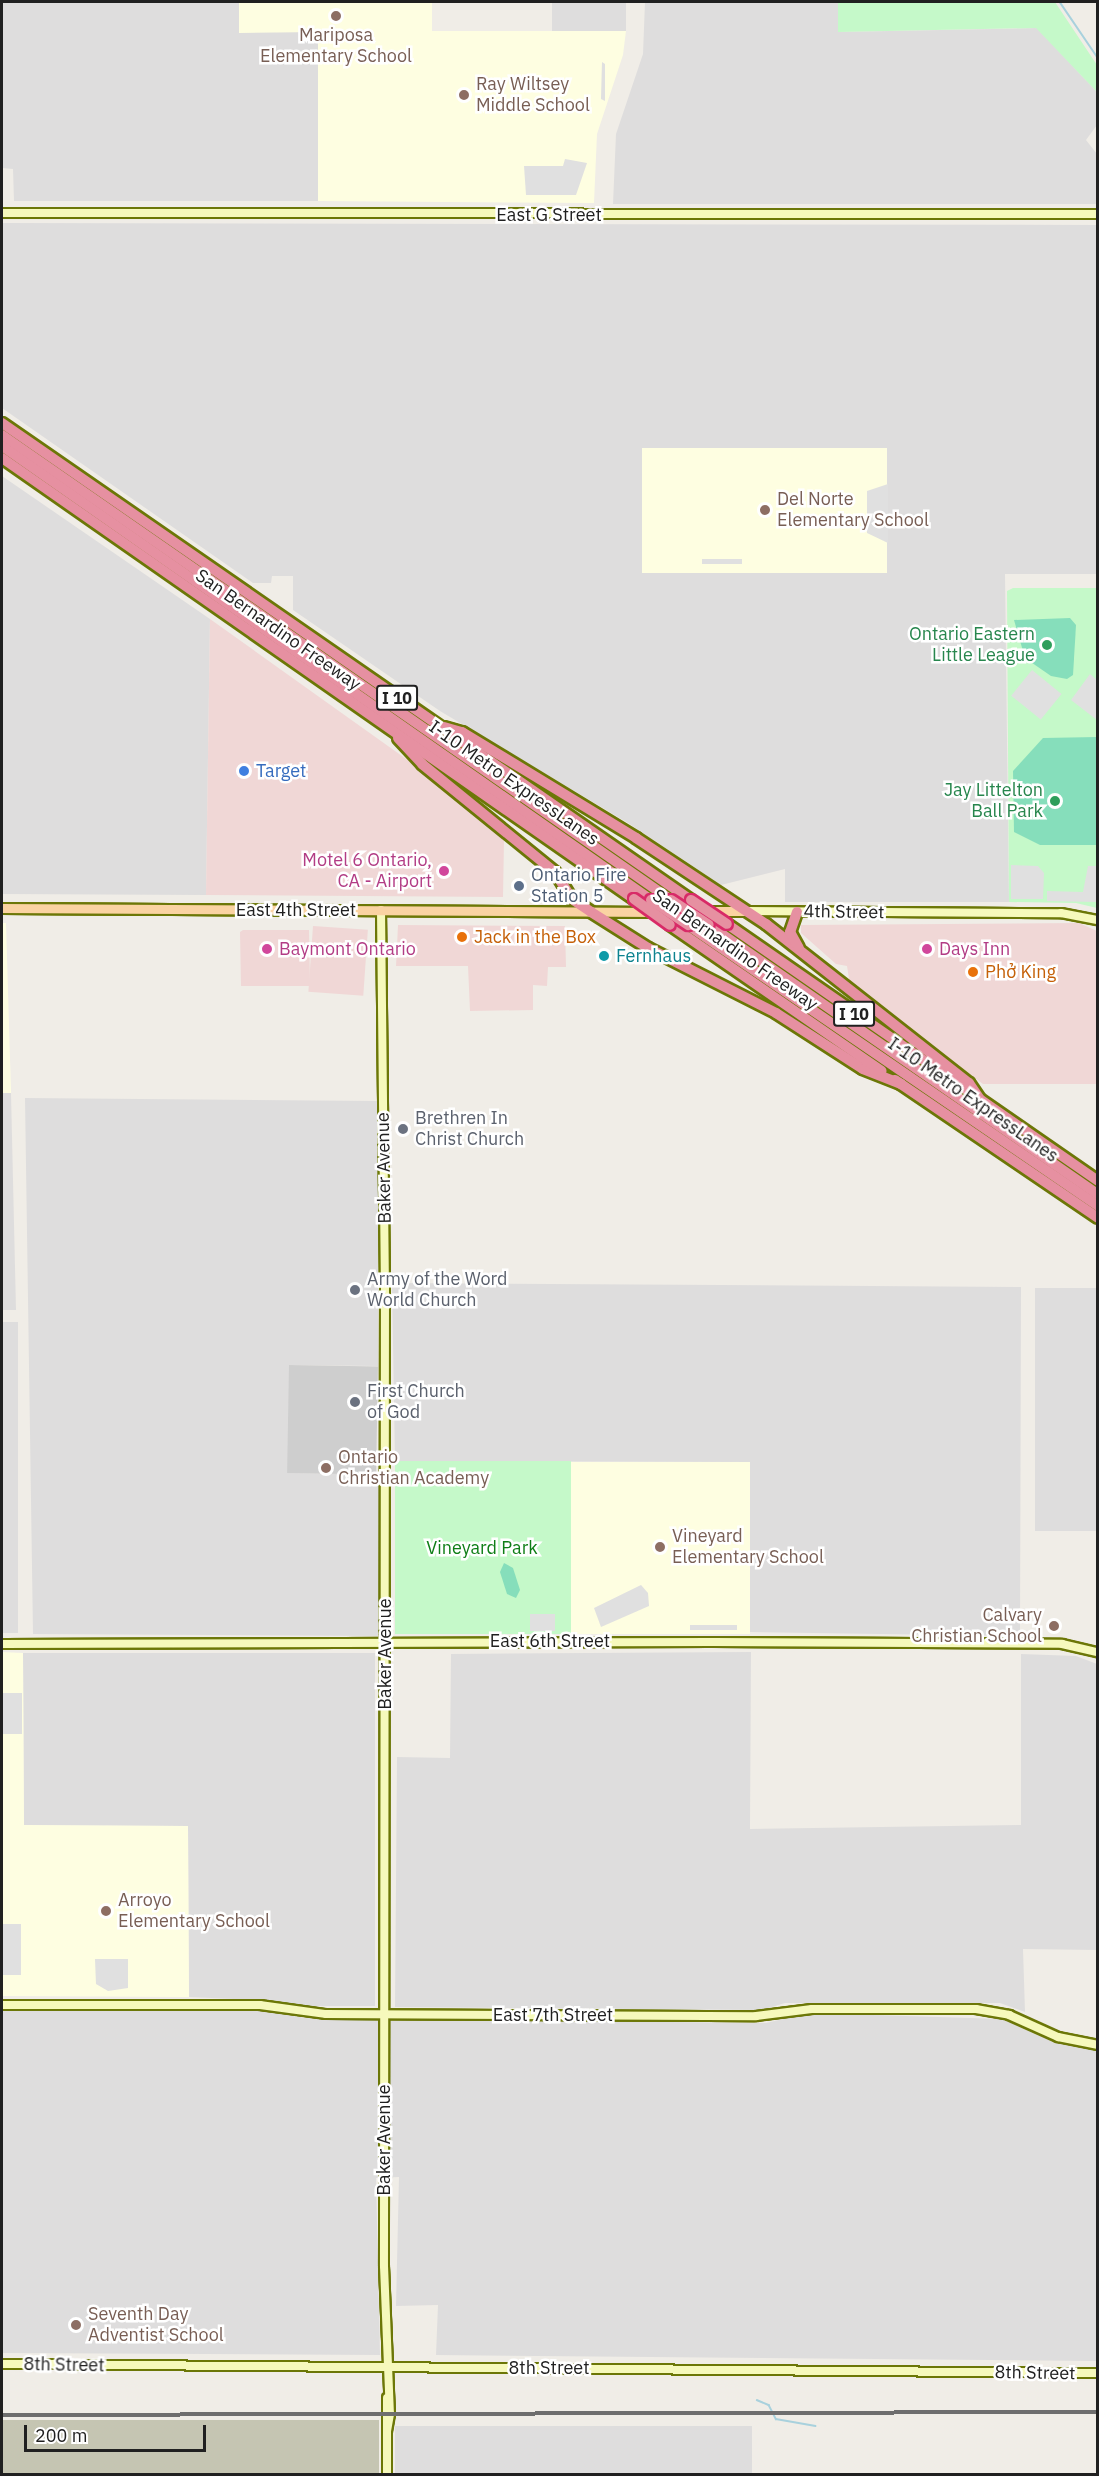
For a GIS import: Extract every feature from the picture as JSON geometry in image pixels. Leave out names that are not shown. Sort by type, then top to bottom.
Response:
[{"type":"highway","name":"San Bernardino Freeway","points":[[2,423],[1098,1181]]},
{"type":"highway","name":"I-10 Metro ExpressLanes","points":[[2,435],[1098,1194]]},
{"type":"highway","name":"I-10 Metro ExpressLanes","points":[[2,446],[651,900],[1098,1206]]},
{"type":"highway","name":"San Bernardino Freeway","points":[[2,458],[670,925],[1098,1218]]},
{"type":"highway","points":[[436,725],[462,732],[746,911],[969,1083],[982,1102]]},
{"type":"highway","points":[[394,731],[409,753],[555,872],[572,899],[648,948],[791,1022],[863,1069],[901,1084]]},
{"type":"highway","points":[[797,912],[790,926],[790,935],[812,960]]},
{"type":"main road","name":"East 4th Street","points":[[2,908],[591,912]]},
{"type":"main road","name":"4th Street","points":[[591,912],[746,911]]},
{"type":"street","name":"East G Street","points":[[2,213],[1098,214]]},
{"type":"street","name":"Baker Avenue","points":[[381,910],[384,2014],[387,2398],[390,2414],[387,2431],[387,2475]]},
{"type":"street","name":"4th Street","points":[[746,911],[1061,913],[1098,920]]},
{"type":"street","name":"East 6th Street","points":[[2,1644],[1062,1644],[1098,1652]]},
{"type":"street","name":"East 7th Street","points":[[2,2005],[260,2005],[297,2012],[384,2014],[756,2016],[812,2009],[976,2009],[1009,2015],[1058,2037],[1098,2045]]},
{"type":"street","name":"8th Street","points":[[2,2364],[1098,2373]]},
{"type":"shaded area","points":[[2,2],[239,2],[239,32],[318,32],[318,201],[14,201],[13,169],[2,168]]},
{"type":"shaded area","name":"Ray Wiltsey Middle School","points":[[239,2],[432,2],[432,31],[626,31],[623,55],[597,134],[594,203],[318,201],[318,32],[239,33]]},
{"type":"shaded area","points":[[552,2],[626,2],[626,31],[552,31]]},
{"type":"shaded area","points":[[645,2],[838,2],[838,32],[1037,28],[1097,92],[1097,125],[1086,140],[1097,154],[1097,204],[613,204],[616,134],[643,54]]},
{"type":"shaded area","points":[[602,62],[605,64],[605,101],[601,99]]},
{"type":"shaded area","points":[[565,159],[587,163],[576,195],[526,195],[524,166],[563,166]]},
{"type":"shaded area","points":[[2,223],[1097,225],[1097,574],[1005,574],[1009,902],[785,902],[785,869],[721,885],[628,823],[440,711],[293,610],[293,576],[272,576],[271,583],[253,583],[2,408]]},
{"type":"shaded area","name":"Del Norte Elementary School","points":[[642,448],[887,448],[887,573],[642,573]]},
{"type":"shaded area","points":[[2,476],[210,619],[206,895],[2,894]]},
{"type":"shaded area","points":[[888,484],[888,543],[867,533],[867,491]]},
{"type":"shaded area","points":[[702,559],[742,559],[742,564],[702,564]]},
{"type":"shaded area","points":[[210,619],[409,761],[504,840],[503,897],[206,895]]},
{"type":"shaded area","points":[[1032,670],[1062,694],[1041,720],[1011,696]]},
{"type":"shaded area","points":[[1090,674],[1097,680],[1097,720],[1071,700]]},
{"type":"shaded area","points":[[1011,865],[1038,866],[1044,873],[1043,899],[1011,899]]},
{"type":"shaded area","points":[[1088,866],[1097,866],[1097,902],[1047,901],[1047,891],[1083,892]]},
{"type":"shaded area","points":[[2,923],[6,923],[11,1093],[2,1093]]},
{"type":"shaded area","points":[[1079,923],[1097,931],[1097,1084],[983,1084],[850,985],[847,966],[836,964],[801,933],[801,925]]},
{"type":"shaded area","points":[[398,925],[565,926],[566,967],[548,967],[547,986],[533,985],[533,1010],[470,1011],[468,966],[396,966]]},
{"type":"shaded area","points":[[313,926],[368,930],[363,996],[308,992]]},
{"type":"shaded area","points":[[243,930],[309,930],[310,986],[241,986],[240,932]]},
{"type":"shaded area","points":[[2,1093],[11,1093],[16,1310],[2,1310]]},
{"type":"shaded area","points":[[25,1098],[378,1101],[378,1366],[289,1365],[290,1473],[380,1474],[384,1636],[33,1634]]},
{"type":"shaded area","points":[[392,1283],[1021,1287],[1020,1636],[750,1632],[750,1462],[395,1461]]},
{"type":"shaded area","points":[[1035,1288],[1097,1288],[1097,1531],[1035,1531]]},
{"type":"shaded area","points":[[2,1322],[18,1322],[18,1633],[2,1633]]},
{"type":"shaded area","points":[[289,1365],[378,1367],[376,1475],[287,1473]]},
{"type":"shaded area","name":"Vineyard Elementary School","points":[[571,1462],[750,1462],[750,1634],[571,1634]]},
{"type":"shaded area","points":[[641,1585],[648,1593],[649,1606],[601,1627],[594,1608]]},
{"type":"shaded area","points":[[530,1614],[555,1614],[555,1631],[530,1631]]},
{"type":"shaded area","points":[[690,1625],[737,1625],[737,1630],[690,1630]]},
{"type":"shaded area","name":"Arroyo Elementary School","points":[[2,1652],[23,1653],[24,1825],[188,1826],[189,1997],[2,1996]]},
{"type":"shaded area","points":[[751,1652],[750,1829],[1021,1825],[1021,1654],[1076,1656],[1097,1664],[1097,1950],[1023,1949],[1025,2012],[1000,2003],[785,2003],[762,2010],[395,2007],[397,1757],[450,1758],[451,1654]]},
{"type":"shaded area","points":[[23,1653],[375,1653],[375,2006],[296,2006],[275,2001],[189,1997],[188,1826],[24,1825]]},
{"type":"shaded area","points":[[2,1693],[22,1693],[22,1734],[2,1734]]},
{"type":"shaded area","points":[[2,1924],[21,1924],[21,1975],[2,1975]]},
{"type":"shaded area","points":[[95,1959],[128,1959],[128,1988],[108,1991],[96,1984]]},
{"type":"shaded area","points":[[2,2009],[259,2010],[305,2018],[766,2023],[809,2013],[1002,2019],[1039,2036],[1097,2051],[1097,2361],[436,2355],[438,2305],[396,2306],[399,2177],[376,2178],[380,2355],[2,2353]]},
{"type":"shaded area","points":[[2,2420],[379,2420],[379,2474],[2,2474]]},
{"type":"shaded area","points":[[395,2426],[752,2426],[752,2474],[395,2474]]},
{"type":"green space","points":[[838,2],[1055,2],[1097,65],[1097,92],[1036,28],[838,32]]},
{"type":"green space","points":[[1013,588],[1097,588],[1097,908],[1076,903],[1009,902],[1007,591]]},
{"type":"green space","name":"Ontario Eastern Little League","points":[[1070,618],[1076,625],[1073,675],[1067,679],[1051,676],[1025,658],[1014,620]]},
{"type":"green space","name":"Jay Littelton Ball Park","points":[[1097,737],[1097,845],[1040,845],[1014,832],[1013,771],[1043,738]]},
{"type":"green space","name":"Vineyard Park","points":[[395,1461],[571,1461],[571,1634],[395,1634]]},
{"type":"green space","points":[[504,1563],[513,1568],[520,1590],[516,1598],[507,1594],[500,1572]]},
{"type":"waterway","points":[[1060,2],[1098,58]]},
{"type":"waterway","points":[[757,2400],[769,2405],[776,2419],[815,2426]]},
{"type":"railway","points":[[2,2415],[1098,2412]]},
{"type":"place","name":"Mariposa Elementary School","points":[[336,16]]},
{"type":"place","name":"Ray Wiltsey Middle School","points":[[464,95]]},
{"type":"place","name":"Del Norte Elementary School","points":[[765,510]]},
{"type":"place","name":"Ontario Eastern Little League","points":[[1047,645]]},
{"type":"place","name":"Target","points":[[244,771]]},
{"type":"place","name":"Jay Littelton Ball Park","points":[[1055,801]]},
{"type":"place","name":"Motel 6 Ontario, CA - Airport","points":[[444,871]]},
{"type":"place","name":"Ontario Fire Station 5","points":[[519,886]]},
{"type":"place","name":"Jack in the Box","points":[[462,937]]},
{"type":"place","name":"Baymont Ontario","points":[[267,949]]},
{"type":"place","name":"Days Inn","points":[[927,949]]},
{"type":"place","name":"Fernhaus","points":[[604,956]]},
{"type":"place","name":"Phở King","points":[[973,972]]},
{"type":"place","name":"Brethren In Christ Church","points":[[403,1129]]},
{"type":"place","name":"Army of the Word World Church","points":[[355,1290]]},
{"type":"place","name":"First Church of God","points":[[355,1402]]},
{"type":"place","name":"Ontario Christian Academy","points":[[326,1468]]},
{"type":"place","name":"Vineyard Elementary School","points":[[660,1547]]},
{"type":"place","name":"Calvary Christian School","points":[[1054,1626]]},
{"type":"place","name":"Arroyo Elementary School","points":[[106,1911]]},
{"type":"place","name":"Seventh Day Adventist School","points":[[76,2325]]}]
